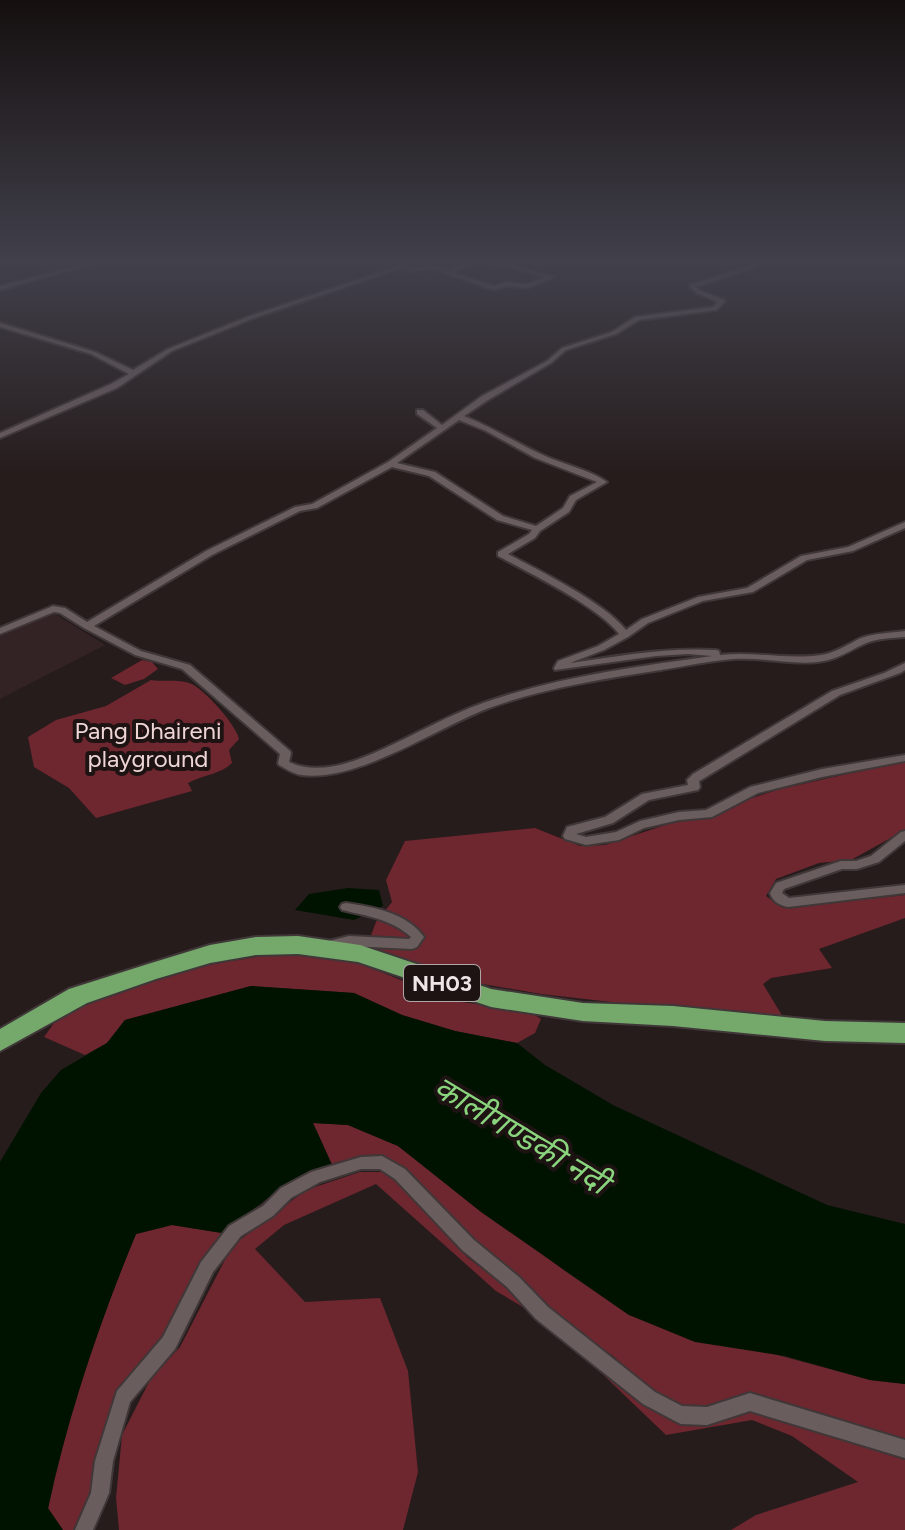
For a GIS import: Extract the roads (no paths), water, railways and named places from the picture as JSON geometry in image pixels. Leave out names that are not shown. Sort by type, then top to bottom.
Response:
[{"type":"highway","name":"NH03","points":[[0,1041],[78,996],[148,973],[210,954],[256,946],[298,945],[360,954],[491,998],[583,1012],[673,1016],[825,1031],[905,1033]]},
{"type":"street","points":[[28,333],[93,353],[135,374]]},
{"type":"street","points":[[0,436],[93,396],[182,345],[211,333]]},
{"type":"street","points":[[87,626],[102,614],[235,539],[298,509],[314,506],[391,464],[485,398],[549,362],[564,349],[613,333]]},
{"type":"street","points":[[420,412],[442,428]]},
{"type":"street","points":[[459,417],[477,423],[508,442],[603,482],[573,498],[566,510],[537,529],[532,536],[501,554],[603,614],[622,628],[625,635]]},
{"type":"street","points":[[391,464],[432,474],[500,518],[537,529]]},
{"type":"street","points":[[905,525],[850,549],[804,558],[750,590],[701,599],[645,621],[601,648],[562,663],[559,668],[564,670],[589,662],[688,651],[732,656],[825,658],[846,653],[867,639],[905,634]]},
{"type":"street","points":[[0,631],[49,609],[62,610],[138,653],[186,667],[286,753],[283,763],[286,766],[296,772],[316,774],[370,759],[447,721],[499,702],[619,672],[732,656]]},
{"type":"street","points":[[905,666],[887,678],[852,685],[806,709],[697,777],[693,780],[694,787],[646,797],[609,820],[571,830],[569,836],[586,841],[619,836],[640,825],[679,816],[708,814],[754,790],[822,773],[905,758]]},
{"type":"street","points":[[905,835],[875,859],[825,870],[780,886],[776,893],[778,898],[788,903],[905,889]]},
{"type":"street","points":[[298,945],[349,941],[412,944],[418,937],[410,928],[395,921],[346,907]]},
{"type":"street","points":[[84,1530],[100,1493],[104,1461],[123,1397],[169,1343],[207,1267],[235,1231],[268,1211],[286,1193],[316,1177],[361,1163],[382,1162],[400,1174],[468,1245],[513,1282],[542,1313],[649,1398],[681,1415],[707,1416],[750,1402],[905,1449]]},
{"type":"water","points":[[348,888],[379,890],[383,906],[354,920],[295,910],[309,894]]},
{"type":"water","name":"कालीगण्डकी नदी","points":[[251,986],[354,993],[402,1015],[455,1031],[517,1043],[545,1065],[613,1105],[827,1205],[905,1224],[905,1384],[870,1380],[785,1356],[695,1342],[629,1315],[481,1212],[398,1146],[348,1125],[313,1123],[333,1167],[285,1185],[222,1233],[172,1225],[136,1234],[109,1301],[56,1473],[48,1508],[63,1530],[0,1530],[0,1162],[41,1093],[61,1070],[107,1043],[125,1020]]},
{"type":"park label","name":"Pang Dhaireni playground","points":[[148,745]]}]
